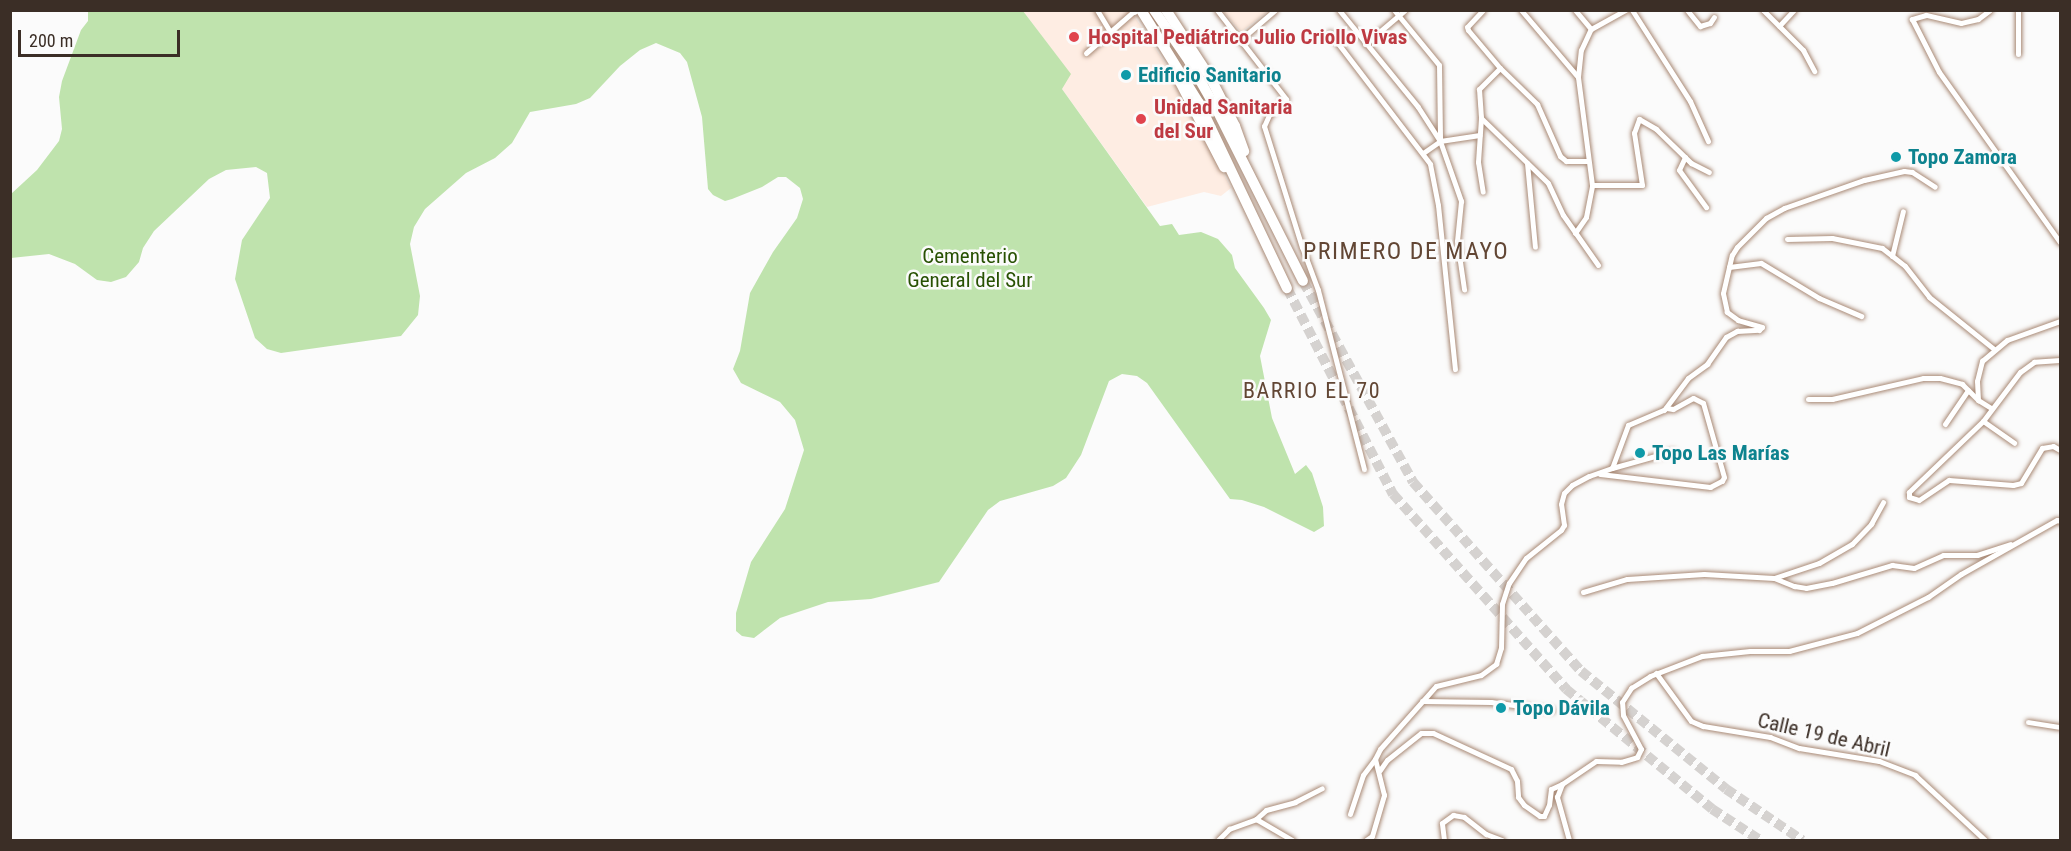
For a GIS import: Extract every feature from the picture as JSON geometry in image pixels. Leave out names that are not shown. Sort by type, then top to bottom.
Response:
[{"type":"highway","points":[[1141,10],[1186,79],[1287,288]]},
{"type":"highway","points":[[1154,10],[1204,86],[1303,281]]},
{"type":"highway","points":[[1166,10],[1202,65],[1235,126],[1255,185]]},
{"type":"highway","points":[[1134,11],[1178,77],[1216,155],[1239,189]]},
{"type":"street","points":[[1097,10],[1110,32]]},
{"type":"street","points":[[1217,10],[1285,96],[1286,102],[1269,115],[1264,126],[1318,291],[1364,469]]},
{"type":"street","points":[[1240,40],[1275,10]]},
{"type":"street","points":[[1339,10],[1418,107],[1440,141],[1461,201],[1457,241],[1464,289]]},
{"type":"street","points":[[1365,44],[1397,13],[1405,10]]},
{"type":"street","points":[[1483,10],[1467,27],[1500,68],[1538,104],[1560,156],[1566,161],[1587,162]]},
{"type":"street","points":[[1521,10],[1578,77]]},
{"type":"street","points":[[1575,10],[1591,29]]},
{"type":"street","points":[[1575,233],[1586,217],[1592,185],[1587,162],[1578,77],[1581,50],[1591,29],[1625,10]]},
{"type":"street","points":[[1632,10],[1690,101],[1708,141]]},
{"type":"street","points":[[1687,10],[1700,26],[1710,23],[1714,17]]},
{"type":"street","points":[[1762,10],[1803,50],[1814,71]]},
{"type":"street","points":[[1779,26],[1794,10]]},
{"type":"street","points":[[1990,10],[1978,20],[1961,23],[1926,15],[1912,19],[1939,72],[2061,242]]},
{"type":"street","points":[[2018,10],[2018,54]]},
{"type":"street","points":[[1086,53],[1134,11]]},
{"type":"street","points":[[1397,13],[1439,65],[1440,141]]},
{"type":"street","points":[[1330,33],[1424,153],[1430,164],[1438,205],[1455,369]]},
{"type":"street","points":[[1483,192],[1478,162],[1481,118],[1479,88],[1500,68]]},
{"type":"street","points":[[1481,118],[1548,183],[1563,215],[1598,265]]},
{"type":"street","points":[[1592,185],[1642,185],[1634,134],[1639,118],[1649,123],[1685,157],[1708,172]]},
{"type":"street","points":[[1424,153],[1440,141],[1480,135]]},
{"type":"street","points":[[1685,157],[1679,170],[1706,207]]},
{"type":"street","points":[[1527,163],[1535,247]]},
{"type":"street","points":[[1612,468],[1628,425],[1666,408],[1688,378],[1707,364],[1726,337],[1737,331],[1759,330],[1762,327],[1738,320],[1727,312],[1723,293],[1732,255],[1766,218],[1784,208],[1864,180],[1904,171],[1912,172],[1935,187]]},
{"type":"street","points":[[1892,256],[1903,211]]},
{"type":"street","points":[[1786,239],[1832,238],[1882,248],[1905,266],[1929,297],[1994,349]]},
{"type":"street","points":[[1729,267],[1761,263],[1819,298],[1861,316]]},
{"type":"street","points":[[1978,400],[1977,381],[1982,361],[1994,349],[2007,340],[2061,321]]},
{"type":"street","points":[[2061,360],[2038,361],[2024,368],[1991,408],[1983,422],[1909,492],[1912,500],[1919,500],[1941,484],[1958,479],[2013,485],[2021,483],[2042,448],[2053,446],[2061,450]]},
{"type":"street","points":[[1808,399],[1832,399],[1923,378],[1940,378],[1962,384],[1978,400],[1991,408]]},
{"type":"street","points":[[1945,424],[1968,390]]},
{"type":"street","points":[[1599,474],[1710,487],[1722,481],[1724,477],[1703,403],[1694,398],[1673,409],[1666,408]]},
{"type":"street","points":[[1983,422],[2014,443]]},
{"type":"street","points":[[1350,814],[1363,775],[1436,686],[1481,675],[1493,668],[1501,648],[1502,604],[1509,584],[1526,558],[1561,530],[1564,525],[1561,504],[1564,493],[1581,480],[1612,468],[1672,451]]},
{"type":"street","points":[[1774,578],[1819,563],[1852,544],[1871,524],[1883,502]]},
{"type":"street","points":[[1380,770],[1387,759],[1421,733],[1433,733],[1511,769],[1517,781],[1518,796],[1524,805],[1540,816],[1544,816],[1549,805],[1551,789],[1596,761],[1621,762],[1637,757],[1641,749],[1623,715],[1622,702],[1631,688],[1656,673],[1702,656],[1750,651],[1789,651],[1857,633],[1928,597],[1961,574],[2056,520],[2061,521]]},
{"type":"street","points":[[1583,592],[1627,579],[1704,574],[1774,578],[1794,586],[1819,586],[1892,565],[1914,568],[1952,553],[1977,555],[2026,539]]},
{"type":"street","name":"Calle 19 de Abril","points":[[1656,673],[1690,721],[1703,726],[1770,737],[1799,748],[1879,761],[1915,775],[1985,840]]},
{"type":"street","points":[[1422,701],[1491,702],[1551,710]]},
{"type":"street","points":[[2028,722],[2061,727]]},
{"type":"street","points":[[1366,840],[1372,836],[1384,795],[1380,770],[1375,759]]},
{"type":"street","points":[[1562,784],[1557,797],[1569,840]]},
{"type":"street","points":[[1218,840],[1229,829],[1256,819],[1266,810],[1295,802],[1322,788]]},
{"type":"street","points":[[1444,840],[1442,823],[1453,814],[1464,817],[1486,834],[1502,840]]},
{"type":"street","points":[[1256,819],[1292,840]]},
{"type":"shaded area","name":"Unidad Sanitaria del Sur","points":[[1023,11],[1131,11],[1170,71],[1231,188],[1221,196],[1204,192],[1147,207],[1062,89],[1065,67]]},
{"type":"shaded area","points":[[1223,11],[1268,11],[1241,32]]},
{"type":"green space","name":"Cementerio General del Sur","points":[[88,11],[1023,11],[1071,74],[1062,89],[1160,226],[1172,224],[1179,235],[1201,232],[1218,239],[1232,255],[1235,268],[1264,308],[1271,320],[1260,356],[1272,418],[1295,474],[1306,465],[1312,473],[1323,507],[1324,526],[1314,532],[1264,507],[1230,499],[1147,383],[1137,376],[1122,374],[1109,381],[1081,455],[1066,478],[1053,486],[1000,501],[988,510],[939,582],[871,599],[828,602],[780,618],[754,638],[742,636],[736,631],[736,613],[751,562],[785,509],[804,450],[795,420],[780,402],[741,383],[733,369],[740,351],[750,293],[773,252],[797,218],[803,199],[800,188],[786,177],[778,177],[762,187],[725,201],[713,195],[708,189],[702,117],[687,62],[680,53],[656,43],[640,50],[620,66],[590,98],[576,104],[530,112],[512,143],[495,158],[466,173],[425,209],[414,227],[410,244],[420,296],[418,315],[401,336],[281,353],[267,349],[255,338],[235,279],[242,240],[270,198],[267,173],[256,167],[226,170],[209,179],[154,231],[143,248],[139,262],[126,277],[111,282],[97,280],[75,264],[49,254],[11,258],[11,194],[37,170],[59,141],[62,129],[59,97],[62,81],[81,30],[88,21]]},
{"type":"tunnel","points":[[1303,281],[1413,482],[1581,671],[1726,789],[1802,840]]},
{"type":"tunnel","points":[[1287,288],[1393,494],[1566,689],[1712,809],[1760,840]]},
{"type":"place","name":"Hospital Pediátrico Julio Criollo Vivas","points":[[1074,37]]},
{"type":"place","name":"Edificio Sanitario","points":[[1126,75]]},
{"type":"place","name":"Unidad Sanitaria del Sur","points":[[1141,119]]},
{"type":"place","name":"Topo Zamora","points":[[1896,157]]},
{"type":"place","name":"Topo Las Marías","points":[[1640,453]]},
{"type":"place","name":"Topo Dávila","points":[[1501,708]]},
{"type":"district","name":"PRIMERO DE MAYO","points":[[1406,252]]},
{"type":"district","name":"BARRIO EL 70","points":[[1312,391]]}]
